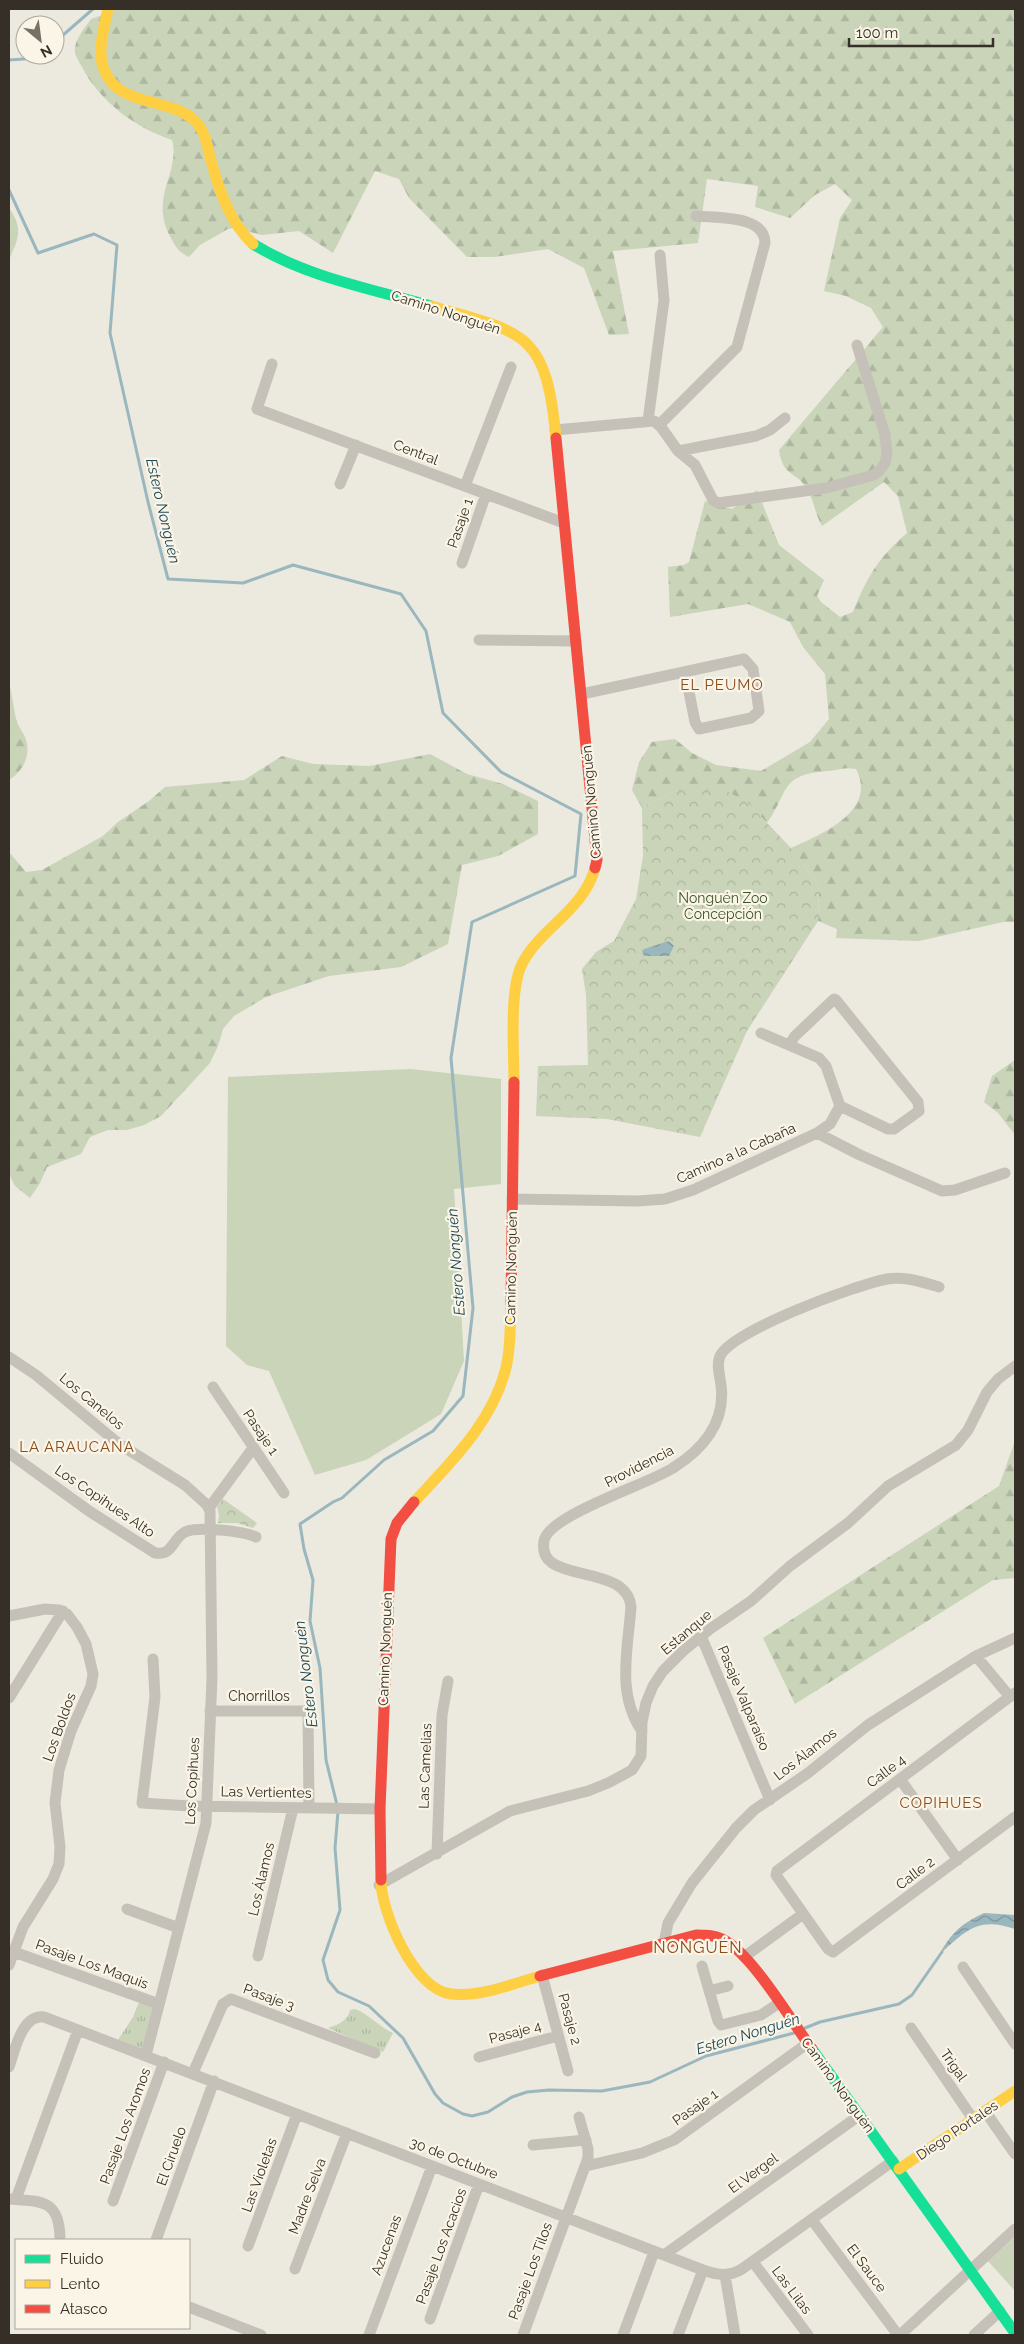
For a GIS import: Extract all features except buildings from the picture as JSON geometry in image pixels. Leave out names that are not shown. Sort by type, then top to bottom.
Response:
[{"type":"main road","name":"Camino Nonguén","points":[[108,11],[99,51],[101,66],[108,80],[120,91],[136,99],[181,111],[196,122],[203,132],[218,184],[240,230],[252,243],[309,270],[484,322],[521,339],[535,352],[544,372],[555,430],[597,852],[596,868],[585,894],[534,944],[524,957],[517,974],[515,993],[510,1339],[508,1363],[500,1389],[481,1426],[406,1510],[397,1523],[391,1539],[380,1809],[379,1885],[390,1922],[421,1975],[438,1989],[455,1995],[467,1995],[700,1934],[710,1935],[729,1942],[744,1957],[807,2041],[1015,2333]]},
{"type":"main road","name":"Diego Portales","points":[[896,2165],[973,2119],[1015,2091]]},
{"type":"street","points":[[555,430],[653,423],[737,347],[742,336],[765,243],[762,231],[753,223],[696,216]]},
{"type":"street","points":[[660,255],[664,300],[653,423],[678,451],[695,465],[713,500],[718,503],[826,488],[874,475],[885,463],[888,454],[885,435],[857,346]]},
{"type":"street","name":"Central","points":[[272,364],[257,409],[564,523]]},
{"type":"street","points":[[465,486],[511,366]]},
{"type":"street","points":[[678,451],[756,436],[770,430],[785,418]]},
{"type":"street","points":[[340,484],[356,445]]},
{"type":"street","name":"Pasaje 1","points":[[462,563],[486,494]]},
{"type":"street","points":[[479,640],[576,641]]},
{"type":"street","points":[[582,694],[744,659],[753,669],[759,711],[756,716],[699,729],[696,727],[685,672]]},
{"type":"street","points":[[760,1033],[819,1058],[826,1066],[840,1106],[888,1129],[894,1129],[919,1111],[920,1106],[889,1063],[836,1000],[795,1036],[789,1045]]},
{"type":"street","name":"Camino a la Cabaña","points":[[512,1199],[638,1201],[665,1199],[693,1190],[817,1133],[834,1119],[840,1106]]},
{"type":"street","points":[[817,1133],[942,1191],[955,1190],[1005,1173]]},
{"type":"street","name":"Providencia","points":[[642,1731],[630,1710],[625,1693],[631,1607],[629,1597],[623,1588],[613,1582],[570,1571],[551,1561],[544,1545],[548,1531],[570,1515],[664,1474],[684,1461],[703,1444],[715,1427],[721,1411],[722,1392],[718,1361],[723,1351],[740,1337],[826,1298],[887,1279],[902,1278],[938,1287]]},
{"type":"street","name":"Los Canelos","points":[[9,1357],[36,1374],[120,1444],[185,1486],[209,1508]]},
{"type":"street","name":"Estanque","points":[[379,1885],[437,1854],[510,1811],[588,1791],[632,1770],[641,1756],[644,1712],[653,1686],[671,1663],[701,1636],[759,1595],[790,1566],[848,1523],[888,1486],[956,1445],[968,1430],[987,1392],[998,1379],[1015,1366]]},
{"type":"street","name":"Pasaje 1","points":[[213,1387],[284,1493]]},
{"type":"street","points":[[211,1531],[209,1508],[253,1448]]},
{"type":"street","name":"Los Copihues Alto","points":[[9,1453],[89,1511],[155,1553],[163,1554],[168,1552],[186,1532],[238,1531],[256,1537]]},
{"type":"street","name":"Los Copihues","points":[[146,2055],[204,1834],[207,1806],[210,1711],[211,1531]]},
{"type":"street","points":[[9,1616],[45,1609],[63,1611],[9,1698]]},
{"type":"street","name":"Los Boldos","points":[[9,1965],[30,1913],[53,1879],[59,1864],[60,1847],[55,1803],[59,1770],[71,1731],[92,1680],[91,1659],[86,1644],[73,1620],[63,1611]]},
{"type":"street","name":"Pasaje Valparaíso","points":[[701,1636],[770,1800]]},
{"type":"street","name":"Los Álamos","points":[[664,1943],[668,1923],[692,1883],[741,1823],[868,1725],[976,1656],[1015,1638]]},
{"type":"street","points":[[976,1656],[1012,1695]]},
{"type":"street","name":"Las Vertientes","points":[[153,1659],[155,1697],[142,1802],[207,1806],[380,1809]]},
{"type":"street","name":"Las Camelias","points":[[437,1854],[442,1715],[448,1680]]},
{"type":"street","name":"Calle 4","points":[[803,1914],[775,1873],[1012,1695]]},
{"type":"street","name":"Chorrillos","points":[[210,1711],[308,1712],[309,1808]]},
{"type":"street","points":[[900,1779],[958,1860]]},
{"type":"street","name":"Los Álamos","points":[[258,1956],[293,1808]]},
{"type":"street","name":"Calle 2","points":[[803,1914],[832,1952],[1015,1817]]},
{"type":"street","points":[[127,1909],[179,1928]]},
{"type":"street","points":[[744,1957],[803,1914]]},
{"type":"street","name":"Pasaje Los Maquis","points":[[14,1952],[160,2004]]},
{"type":"street","points":[[702,1966],[718,2021],[724,2026],[761,2016],[779,2003]]},
{"type":"street","points":[[963,1967],[1015,2044]]},
{"type":"street","name":"Pasaje 2","points":[[542,1975],[568,2071]]},
{"type":"street","points":[[709,1991],[728,1986]]},
{"type":"street","name":"Pasaje 3","points":[[193,2073],[224,2004],[231,1999],[376,2053]]},
{"type":"street","name":"30 de Octubre","points":[[9,2067],[26,2025],[33,2018],[44,2017],[659,2254],[703,2270],[725,2275]]},
{"type":"street","name":"Trigal","points":[[910,2028],[973,2119]]},
{"type":"street","points":[[60,2239],[59,2222],[52,2208],[40,2201],[12,2199],[78,2030]]},
{"type":"street","name":"Pasaje 4","points":[[479,2057],[558,2036]]},
{"type":"street","name":"Pasaje 1","points":[[586,2166],[642,2153],[674,2140],[807,2041]]},
{"type":"street","name":"Pasaje Los Aromos","points":[[114,2201],[164,2062]]},
{"type":"street","name":"El Ciruelo","points":[[156,2239],[214,2081]]},
{"type":"street","points":[[985,2111],[1015,2154]]},
{"type":"street","name":"Las Violetas","points":[[248,2246],[297,2114]]},
{"type":"street","name":"El Vergel","points":[[659,2254],[860,2115]]},
{"type":"street","points":[[566,2218],[586,2166],[588,2154],[579,2117]]},
{"type":"street","name":"Madre Selva","points":[[295,2269],[347,2133]]},
{"type":"street","points":[[533,2145],[586,2140]]},
{"type":"street","points":[[735,2335],[725,2275],[738,2272],[812,2220],[896,2165]]},
{"type":"street","name":"Azucenas","points":[[369,2335],[432,2166]]},
{"type":"street","name":"Pasaje Los Acacios","points":[[430,2319],[479,2184]]},
{"type":"street","name":"Pasaje Los Tilos","points":[[523,2335],[566,2218]]},
{"type":"street","name":"El Sauce","points":[[812,2220],[899,2335]]},
{"type":"street","points":[[899,2335],[1015,2229]]},
{"type":"street","points":[[623,2335],[659,2254]]},
{"type":"street","name":"Las Lilas","points":[[753,2262],[808,2335]]},
{"type":"street","points":[[678,2335],[703,2270]]},
{"type":"street","points":[[190,2308],[261,2335]]},
{"type":"street","points":[[974,2335],[1000,2311]]},
{"type":"green space","points":[[107,9],[1015,9],[1015,922],[1003,922],[919,941],[836,938],[837,929],[818,921],[819,886],[791,848],[831,828],[853,809],[859,797],[861,784],[856,769],[845,768],[813,773],[793,780],[767,823],[747,802],[677,790],[642,808],[632,790],[639,762],[652,742],[675,739],[692,753],[716,765],[761,771],[810,742],[829,719],[825,674],[803,647],[790,622],[748,604],[670,617],[668,567],[684,565],[689,562],[705,501],[732,509],[757,490],[779,545],[824,580],[817,596],[821,602],[840,617],[853,612],[863,588],[874,569],[888,551],[907,533],[898,496],[884,482],[822,526],[807,489],[799,479],[787,470],[779,450],[883,327],[871,308],[846,296],[824,291],[840,218],[852,200],[835,184],[815,195],[790,218],[755,207],[758,186],[707,179],[698,243],[613,251],[629,334],[609,335],[584,268],[548,249],[494,257],[467,257],[409,198],[399,179],[375,171],[333,253],[299,231],[262,235],[235,228],[228,229],[200,245],[189,257],[176,247],[165,223],[163,210],[174,152],[172,140],[132,121],[120,112],[90,80],[76,55],[75,48],[78,39],[91,19],[102,15]]},
{"type":"green space","points":[[9,208],[17,222],[18,234],[9,260]]},
{"type":"green space","points":[[9,683],[18,724],[26,740],[27,757],[22,768],[9,780]]},
{"type":"green space","points":[[430,754],[467,774],[503,784],[538,801],[538,834],[498,856],[462,865],[448,944],[401,967],[329,976],[266,997],[234,1016],[223,1029],[210,1063],[161,1116],[144,1125],[127,1130],[108,1130],[90,1137],[81,1154],[47,1167],[40,1183],[30,1198],[15,1186],[9,1174],[9,852],[26,872],[42,870],[103,836],[118,822],[149,801],[165,787],[244,780],[282,756],[313,764],[369,766]]},
{"type":"green space","name":"Nonguén Zoo Concepción","points":[[677,790],[725,790],[747,802],[791,848],[819,886],[818,921],[747,1031],[700,1137],[607,1119],[536,1116],[538,1066],[588,1065],[586,995],[582,969],[596,952],[614,941],[636,899],[643,856],[642,808]]},
{"type":"green space","points":[[1015,1060],[1015,1135],[998,1113],[984,1102],[992,1076]]},
{"type":"green space","points":[[411,1069],[501,1079],[501,1184],[454,1189],[464,1361],[441,1414],[366,1460],[315,1475],[269,1371],[247,1365],[226,1346],[228,1077]]},
{"type":"green space","points":[[1015,1441],[1015,1578],[993,1580],[795,1704],[763,1638],[999,1486]]},
{"type":"green space","points":[[223,1499],[257,1523],[253,1528],[237,1523],[218,1523],[217,1506]]},
{"type":"green space","points":[[139,2002],[157,2006],[145,2053],[118,2040],[133,2017]]},
{"type":"green space","points":[[355,2009],[393,2033],[383,2052],[328,2028],[342,2022],[350,2010]]},
{"type":"green space","points":[[1015,2237],[1015,2291],[988,2261]]},
{"type":"water","points":[[669,941],[674,946],[669,956],[644,956],[642,951],[644,949]]},
{"type":"water","points":[[984,1913],[1015,1915],[1015,1929],[991,1924],[973,1928],[939,1955],[948,1940],[958,1930],[969,1921]]},
{"type":"waterway","name":"Estero Nonguén","points":[[65,33],[93,9]]},
{"type":"waterway","name":"Estero Nonguén","points":[[9,60],[15,60]]},
{"type":"waterway","name":"Estero Nonguén","points":[[9,190],[38,253],[94,234],[117,245],[110,333],[148,502],[168,579],[243,583],[293,565],[401,594],[426,631],[443,713],[501,772],[581,814],[575,876],[472,922],[451,1058],[473,1308],[463,1396],[433,1431],[384,1460],[342,1498],[300,1524],[304,1549],[313,1580],[310,1621],[320,1668],[326,1760],[337,1805]]},
{"type":"waterway","name":"Estero Nonguén","points":[[338,1811],[335,1848],[340,1910],[323,1960],[328,1980],[338,1992],[369,2006],[403,2038],[435,2094],[443,2103],[463,2114],[472,2116],[488,2112],[512,2097],[527,2092],[549,2090],[602,2091],[650,2082],[706,2056],[794,2033]]},
{"type":"waterway","name":"Estero Nonguén","points":[[805,2028],[820,2022],[899,2004],[912,1995],[942,1952]]},
{"type":"traffic: fast","points":[[253,244],[317,274],[431,306]]},
{"type":"traffic: fast","points":[[812,2049],[1015,2333]]},
{"type":"traffic: slow","points":[[108,9],[101,49],[102,65],[105,72],[113,83],[123,91],[134,97],[186,114],[196,122],[202,130],[217,180],[231,215],[253,244]]},
{"type":"traffic: slow","points":[[431,306],[490,323],[510,332],[526,343],[537,357],[546,377],[552,403],[556,438]]},
{"type":"traffic: slow","points":[[514,1082],[515,989],[522,964],[539,940],[581,896],[595,868]]},
{"type":"traffic: slow","points":[[414,1502],[469,1441],[491,1407],[500,1388],[508,1360],[511,1303]]},
{"type":"traffic: slow","points":[[381,1880],[382,1894],[387,1911],[402,1948],[424,1979],[437,1989],[451,1994],[474,1994],[540,1976]]},
{"type":"traffic: slow","points":[[899,2169],[1015,2091]]},
{"type":"traffic: jam","points":[[556,438],[597,860],[595,868]]},
{"type":"traffic: jam","points":[[511,1303],[514,1082]]},
{"type":"traffic: jam","points":[[381,1880],[380,1809],[391,1539],[397,1523],[414,1502]]},
{"type":"traffic: jam","points":[[540,1976],[696,1935],[716,1937],[733,1946],[758,1972],[812,2049]]},
{"type":"district","name":"EL PEUMO","points":[[722,685]]},
{"type":"district","name":"LA ARAUCANA","points":[[77,1447]]},
{"type":"district","name":"COPIHUES","points":[[941,1803]]},
{"type":"district","name":"NONGUÉN","points":[[698,1947]]}]
